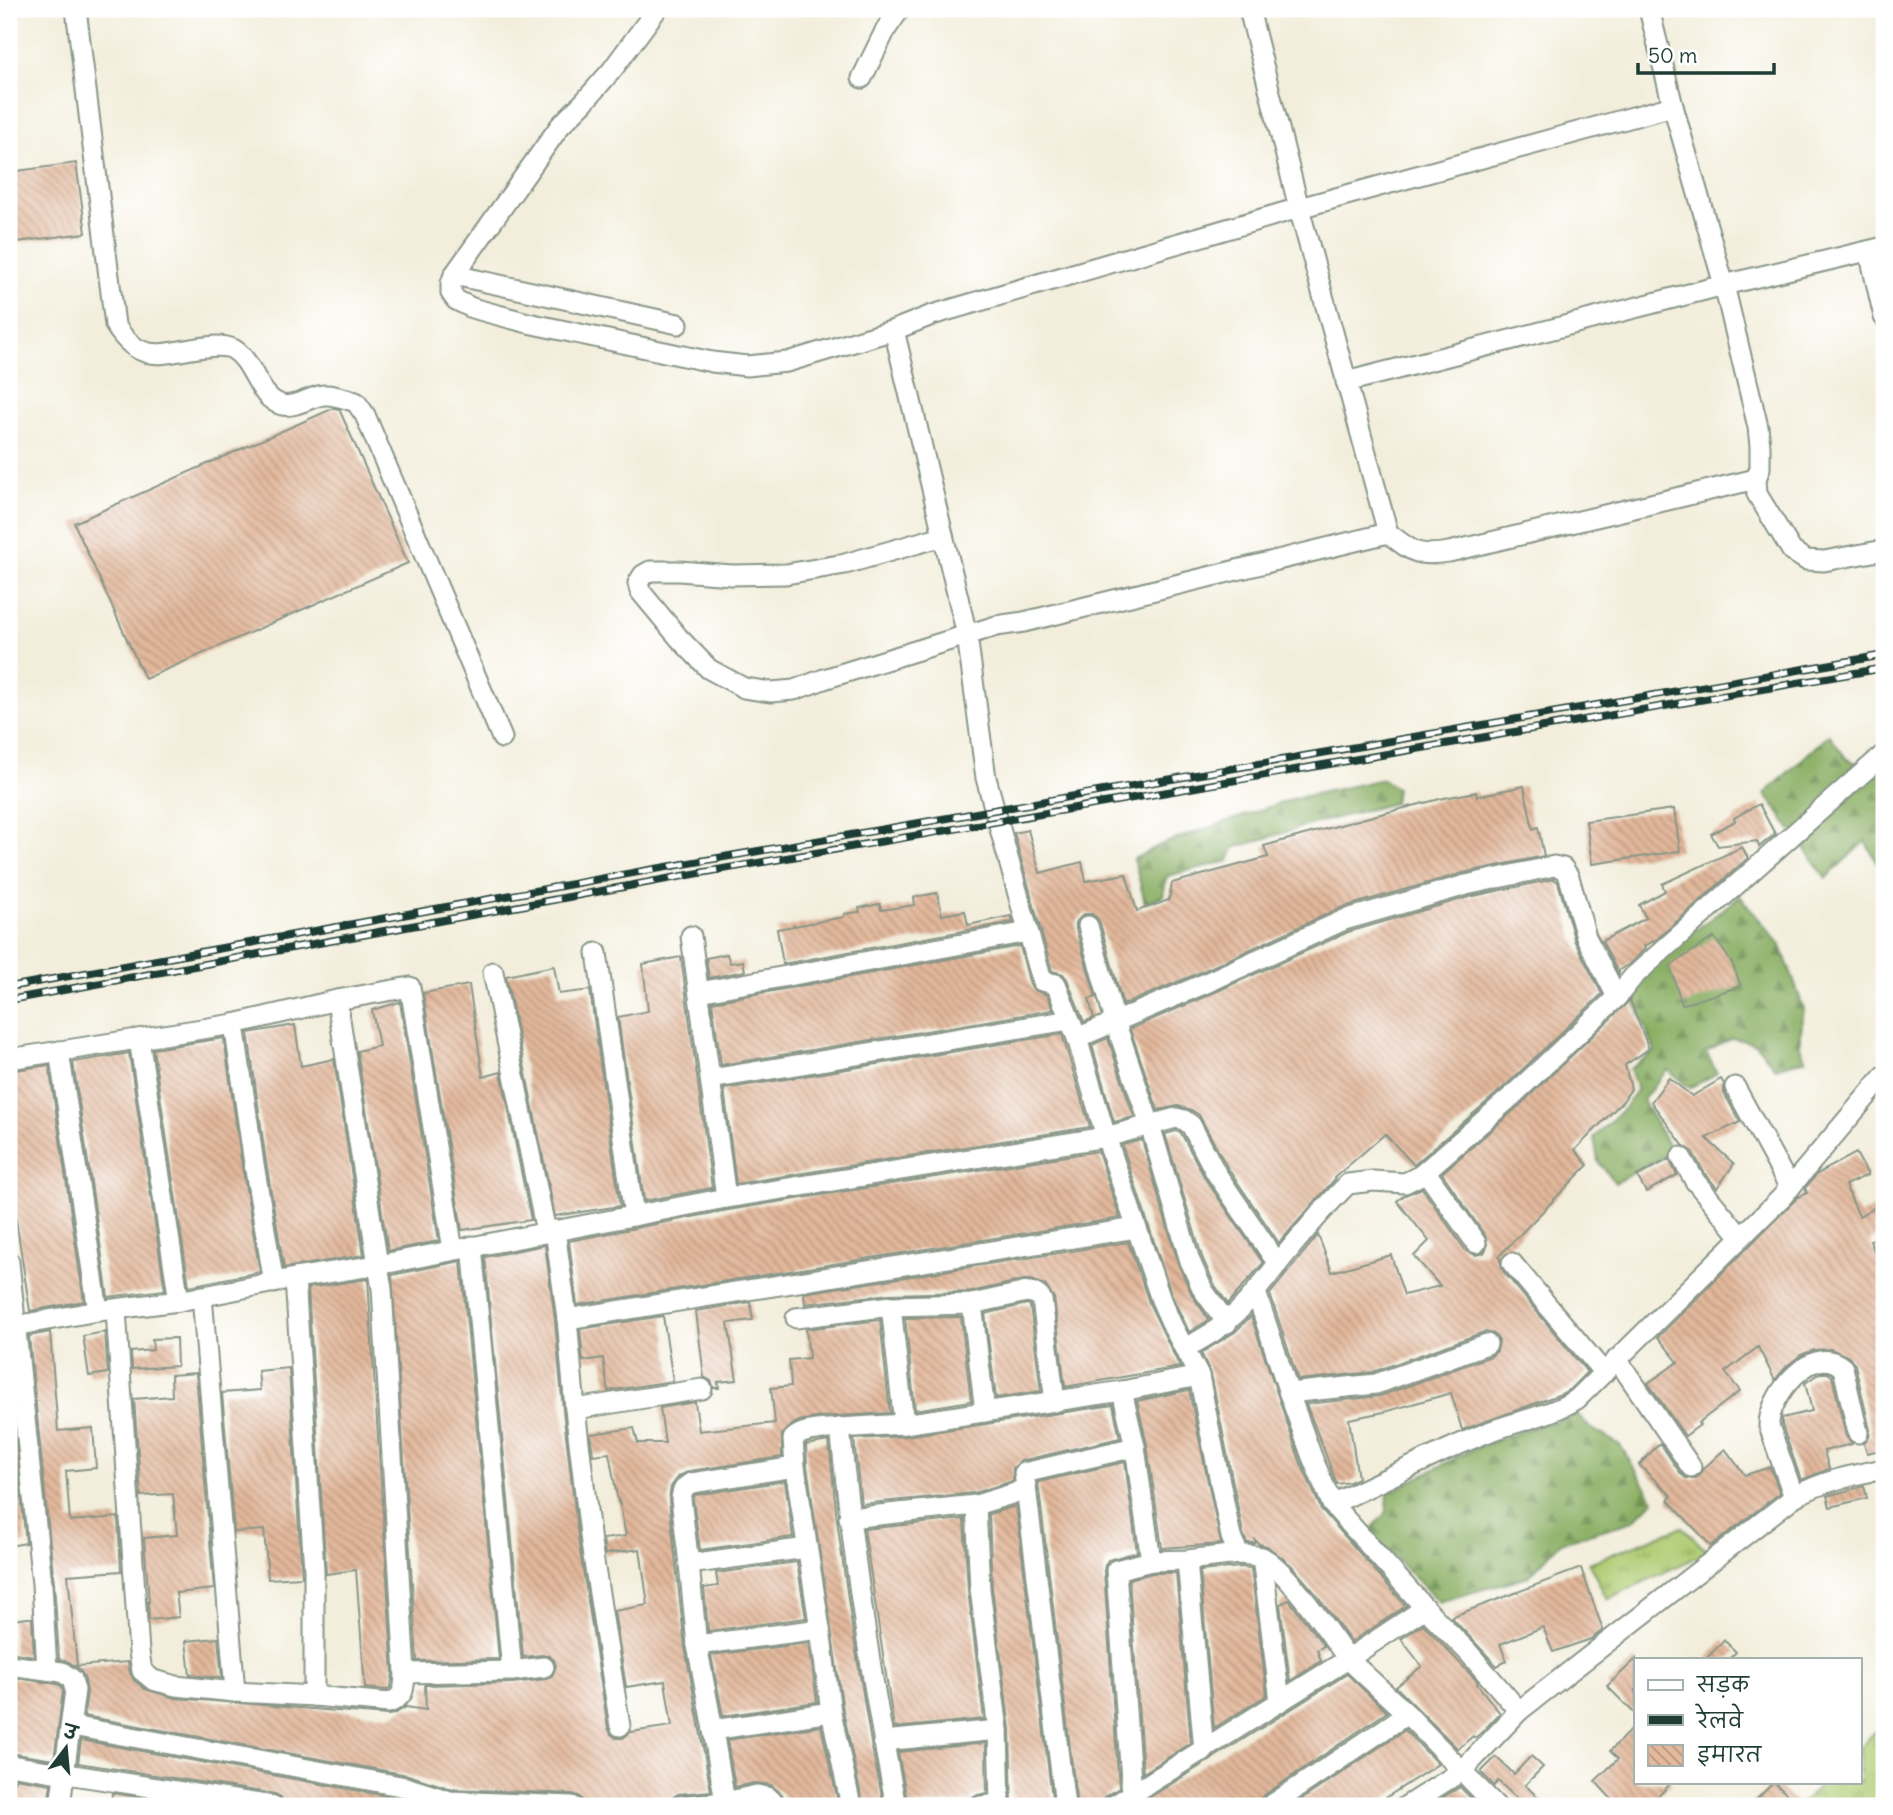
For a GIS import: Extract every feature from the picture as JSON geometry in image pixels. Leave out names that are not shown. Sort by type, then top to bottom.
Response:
[{"type":"street","points":[[76,9],[115,325],[135,348],[150,354],[219,345],[233,349],[246,361],[271,399],[285,406],[324,395],[356,402],[365,415],[502,738]]},
{"type":"street","points":[[657,9],[612,70],[559,126],[454,275],[450,283],[451,293],[456,300],[472,308],[528,323],[712,362],[747,366],[787,362],[894,330],[932,315],[1298,208],[1673,106]]},
{"type":"street","points":[[862,78],[886,29],[900,9]]},
{"type":"street","points":[[1249,9],[1298,208],[1388,533],[1412,551],[1427,555],[1449,552],[1756,479]]},
{"type":"street","points":[[1649,9],[1673,106],[1724,285],[1758,427],[1760,468],[1756,479],[1757,494],[1792,551],[1806,560],[1824,561],[1884,550]]},
{"type":"street","points":[[1346,382],[1724,285],[1877,249],[1884,317]]},
{"type":"street","points":[[454,275],[678,324]]},
{"type":"street","points":[[894,330],[967,635],[986,778],[1028,932],[1042,981],[1056,984],[1073,1029],[1161,1300],[1199,1376],[1231,1537],[1239,1554]]},
{"type":"street","points":[[943,536],[845,565],[786,574],[732,575],[679,570],[650,571],[643,575],[638,583],[640,591],[709,669],[744,688],[771,692],[794,690],[824,678],[996,626],[1024,622],[1388,533]]},
{"type":"street","points":[[1184,1348],[1213,1334],[1227,1323],[1348,1184],[1373,1181],[1405,1183],[1426,1172],[1512,1096],[1617,997],[1633,977],[1884,754]]},
{"type":"street","points":[[711,1079],[1115,1021],[1344,920],[1466,885],[1554,866],[1563,868],[1569,877],[1586,936],[1617,997]]},
{"type":"street","points":[[1088,926],[1190,1261],[1203,1290],[1227,1323]]},
{"type":"street","points":[[699,992],[1028,932]]},
{"type":"street","points":[[691,936],[726,1199]]},
{"type":"street","points":[[597,953],[635,1216]]},
{"type":"street","points":[[493,972],[551,1231],[567,1319],[591,1544],[620,1726]]},
{"type":"street","points":[[9,1059],[234,1024],[337,1000],[411,987],[463,1248],[512,1671]]},
{"type":"street","points":[[59,1051],[107,1310],[142,1671],[153,1679],[176,1686],[389,1703],[404,1692],[405,1673],[382,1289],[337,1000]]},
{"type":"street","points":[[234,1024],[274,1283]]},
{"type":"street","points":[[139,1039],[179,1301]]},
{"type":"street","points":[[1332,1504],[1462,1442],[1563,1408],[1577,1399],[1790,1188],[1884,1076]]},
{"type":"street","points":[[1735,1087],[1790,1188]]},
{"type":"street","points":[[12,1327],[107,1310],[179,1301],[726,1199],[1106,1137],[1177,1118],[1191,1125],[1216,1173],[1278,1264]]},
{"type":"street","points":[[1681,1157],[1695,1181],[1741,1237]]},
{"type":"street","points":[[1426,1172],[1476,1243]]},
{"type":"street","points":[[567,1319],[1136,1228]]},
{"type":"street","points":[[9,1262],[12,1327],[42,1584],[47,1670]]},
{"type":"street","points":[[1512,1263],[1611,1366],[1691,1467]]},
{"type":"street","points":[[295,1278],[314,1570],[314,1696]]},
{"type":"street","points":[[796,1318],[891,1306],[972,1304],[1027,1292],[1039,1295],[1042,1300],[1055,1402]]},
{"type":"street","points":[[1256,1292],[1289,1393],[1332,1504],[1519,1710]]},
{"type":"street","points":[[202,1296],[235,1692]]},
{"type":"street","points":[[972,1304],[985,1412]]},
{"type":"street","points":[[891,1306],[904,1424]]},
{"type":"street","points":[[1289,1393],[1376,1384],[1487,1344]]},
{"type":"street","points":[[1794,1497],[1769,1426],[1769,1415],[1794,1376],[1815,1362],[1829,1360],[1843,1368],[1858,1433]]},
{"type":"street","points":[[851,1806],[831,1712],[793,1439],[804,1432],[904,1424],[1055,1402],[1199,1376]]},
{"type":"street","points":[[575,1409],[702,1389]]},
{"type":"street","points":[[1122,1391],[1135,1447],[1151,1561]]},
{"type":"street","points":[[840,1429],[849,1518],[883,1741],[896,1806]]},
{"type":"street","points":[[1065,1806],[1024,1473],[1135,1447]]},
{"type":"street","points":[[725,1802],[697,1645],[682,1491],[686,1485],[795,1467]]},
{"type":"street","points":[[1406,1806],[1462,1771],[1519,1710],[1794,1497],[1817,1485],[1845,1476],[1884,1469]]},
{"type":"street","points":[[849,1518],[976,1505],[1026,1487]]},
{"type":"street","points":[[976,1505],[980,1589],[998,1730],[994,1806]]},
{"type":"street","points":[[689,1564],[807,1548]]},
{"type":"street","points":[[1132,1794],[1116,1570],[1151,1561],[1239,1554],[1262,1557],[1295,1587],[1348,1658],[1407,1714],[1496,1806]]},
{"type":"street","points":[[1262,1557],[1280,1701]]},
{"type":"street","points":[[1187,1560],[1204,1751]]},
{"type":"street","points":[[1113,1806],[1204,1751],[1425,1608]]},
{"type":"street","points":[[697,1645],[820,1629]]},
{"type":"street","points":[[9,1665],[62,1672],[72,1679],[75,1690],[72,1726],[60,1806]]},
{"type":"street","points":[[405,1673],[512,1671],[544,1667]]},
{"type":"street","points":[[713,1730],[831,1712]]},
{"type":"street","points":[[1270,1806],[1407,1714]]},
{"type":"street","points":[[72,1726],[406,1787],[450,1801],[572,1806]]},
{"type":"street","points":[[883,1741],[998,1730]]},
{"type":"street","points":[[9,1765],[273,1806]]},
{"type":"street","points":[[680,1806],[757,1796],[768,1797],[774,1806]]},
{"type":"green space","points":[[1829,734],[1846,758],[1884,777],[1884,875],[1865,841],[1826,878],[1765,794]]},
{"type":"green space","points":[[1383,779],[1396,788],[1394,803],[1234,848],[1229,861],[1167,876],[1163,896],[1145,903],[1134,859],[1162,844],[1292,799]]},
{"type":"green space","points":[[1740,896],[1781,946],[1804,1009],[1799,1045],[1806,1059],[1775,1068],[1756,1044],[1733,1038],[1706,1052],[1717,1073],[1690,1088],[1667,1070],[1643,1100],[1672,1152],[1615,1183],[1598,1161],[1594,1137],[1625,1107],[1637,1090],[1630,1069],[1655,1051],[1636,1005],[1637,983],[1665,954]]},
{"type":"green space","points":[[1578,1415],[1589,1427],[1620,1445],[1654,1500],[1633,1521],[1561,1542],[1529,1576],[1439,1602],[1369,1532],[1387,1511],[1388,1493],[1475,1448]]},
{"type":"green space","points":[[1682,1527],[1708,1552],[1607,1599],[1589,1563]]},
{"type":"green space","points":[[1884,1723],[1884,1806],[1806,1806],[1803,1802],[1822,1784],[1862,1784],[1862,1745]]},
{"type":"building","points":[[76,163],[86,233],[9,243],[9,172]]},
{"type":"building","points":[[334,408],[339,409],[408,563],[145,679],[74,523]]},
{"type":"building","points":[[1524,786],[1533,829],[1538,827],[1544,856],[1463,873],[1340,908],[1123,1005],[1100,923],[1092,914],[1084,914],[1076,922],[1076,929],[1096,997],[1089,999],[1094,1018],[1084,1022],[1067,979],[1063,974],[1052,971],[1014,833],[1028,830],[1040,873],[1082,862],[1086,881],[1126,874],[1137,911],[1169,900],[1172,883],[1268,857],[1264,846],[1444,798],[1476,792],[1477,796]]},
{"type":"building","points":[[1759,804],[1775,834],[1759,847],[1757,841],[1718,846],[1711,834]]},
{"type":"building","points":[[1674,809],[1680,851],[1592,864],[1586,821]]},
{"type":"building","points":[[1742,847],[1748,858],[1656,940],[1644,946],[1645,949],[1619,970],[1619,975],[1602,941],[1646,918],[1639,905],[1665,891],[1662,884]]},
{"type":"building","points":[[1554,879],[1558,882],[1575,942],[1602,994],[1504,1087],[1414,1165],[1385,1134],[1334,1178],[1279,1243],[1227,1167],[1199,1115],[1178,1106],[1158,1110],[1130,1029],[1348,932],[1469,897]]},
{"type":"building","points":[[937,893],[942,915],[965,911],[968,925],[1011,916],[1013,922],[783,964],[777,929],[844,917],[844,914],[860,912],[859,908],[880,904],[881,910],[915,905],[914,897]]},
{"type":"building","points":[[1714,937],[1732,963],[1741,986],[1682,1005],[1670,966]]},
{"type":"building","points":[[1020,946],[1030,985],[1034,990],[1047,995],[1053,1010],[721,1065],[712,1002]]},
{"type":"building","points":[[727,954],[730,963],[743,961],[745,971],[709,978],[706,958]]},
{"type":"building","points":[[681,957],[712,1188],[644,1201],[618,1017],[648,1011],[643,964]]},
{"type":"building","points":[[554,966],[559,994],[590,990],[620,1206],[555,1216],[506,976]]},
{"type":"building","points":[[469,985],[483,1077],[501,1072],[531,1220],[462,1230],[423,993]]},
{"type":"building","points":[[1630,1000],[1649,1049],[1625,1065],[1631,1089],[1623,1101],[1575,1150],[1588,1165],[1499,1256],[1503,1271],[1587,1372],[1561,1394],[1462,1430],[1451,1393],[1349,1419],[1358,1478],[1337,1484],[1306,1404],[1380,1396],[1491,1356],[1497,1351],[1499,1341],[1494,1334],[1484,1332],[1373,1372],[1298,1380],[1270,1294],[1318,1235],[1332,1272],[1391,1255],[1404,1295],[1440,1286],[1414,1256],[1429,1241],[1397,1201],[1422,1188],[1466,1251],[1476,1255],[1484,1253],[1487,1247],[1486,1237],[1442,1173],[1520,1105]]},
{"type":"building","points":[[400,1002],[439,1241],[388,1251],[357,1051],[379,1046],[372,1010]]},
{"type":"building","points":[[295,1025],[301,1066],[334,1059],[364,1255],[284,1268],[248,1033]]},
{"type":"building","points":[[1062,1034],[1090,1127],[736,1184],[724,1089]]},
{"type":"building","points":[[224,1038],[260,1272],[189,1286],[153,1049]]},
{"type":"building","points":[[1108,1038],[1134,1117],[1114,1122],[1092,1045]]},
{"type":"building","points":[[129,1053],[165,1290],[108,1297],[73,1062]]},
{"type":"building","points":[[49,1065],[84,1301],[30,1311],[9,1174],[9,1071]]},
{"type":"building","points":[[1669,1078],[1692,1096],[1721,1079],[1724,1084],[1724,1093],[1740,1122],[1706,1138],[1734,1164],[1717,1188],[1705,1174],[1692,1151],[1683,1145],[1651,1102]]},
{"type":"building","points":[[1176,1131],[1181,1133],[1206,1180],[1263,1263],[1228,1304],[1214,1284],[1202,1257],[1165,1134]]},
{"type":"building","points":[[1142,1140],[1179,1266],[1192,1295],[1209,1320],[1189,1332],[1172,1296],[1122,1145]]},
{"type":"building","points":[[1098,1151],[1120,1218],[577,1305],[569,1241],[728,1210]]},
{"type":"building","points":[[1856,1153],[1868,1175],[1845,1185],[1859,1216],[1875,1207],[1884,1225],[1884,1232],[1870,1241],[1884,1275],[1884,1449],[1867,1453],[1864,1443],[1870,1430],[1855,1365],[1849,1357],[1831,1349],[1814,1350],[1801,1355],[1775,1380],[1758,1347],[1725,1372],[1740,1391],[1685,1436],[1648,1383],[1678,1362],[1658,1337],[1798,1197],[1807,1193],[1805,1188],[1817,1174]]},
{"type":"building","points":[[1669,1159],[1677,1175],[1646,1192],[1637,1176]]},
{"type":"building","points":[[1128,1242],[1150,1305],[1180,1367],[1065,1387],[1054,1298],[1045,1285],[1031,1280],[971,1292],[890,1294],[805,1304],[804,1293]]},
{"type":"building","points":[[545,1245],[579,1544],[608,1728],[616,1738],[623,1738],[631,1732],[672,1726],[665,1681],[626,1687],[614,1611],[648,1605],[640,1549],[605,1554],[603,1539],[626,1536],[609,1453],[593,1455],[590,1434],[634,1428],[638,1443],[665,1443],[660,1408],[695,1402],[699,1431],[775,1423],[771,1388],[791,1386],[789,1360],[809,1358],[806,1329],[880,1320],[890,1413],[799,1421],[782,1434],[782,1457],[690,1471],[679,1476],[671,1487],[669,1500],[685,1647],[711,1791],[678,1794],[669,1800],[629,1803],[583,1801],[572,1794],[452,1789],[408,1775],[84,1716],[87,1691],[84,1676],[69,1662],[59,1659],[29,1336],[50,1332],[58,1431],[93,1428],[96,1468],[66,1471],[70,1521],[118,1517],[121,1571],[68,1575],[77,1666],[128,1662],[134,1680],[145,1689],[175,1698],[388,1715],[406,1707],[426,1710],[425,1685],[512,1683],[552,1676],[556,1666],[549,1656],[523,1657],[485,1257]]},
{"type":"building","points":[[461,1261],[499,1659],[417,1661],[392,1275]]},
{"type":"building","points":[[368,1279],[393,1673],[391,1687],[387,1690],[365,1688],[356,1570],[326,1574],[308,1288]]},
{"type":"building","points":[[750,1302],[753,1320],[728,1323],[737,1380],[718,1382],[719,1388],[714,1388],[711,1381],[704,1377],[696,1311]]},
{"type":"building","points":[[1030,1305],[1041,1391],[996,1398],[985,1314]]},
{"type":"building","points":[[663,1316],[673,1381],[608,1391],[603,1358],[583,1361],[580,1329]]},
{"type":"building","points":[[1251,1316],[1300,1461],[1321,1509],[1406,1606],[1351,1642],[1291,1565],[1255,1540],[1255,1543],[1247,1543],[1243,1533],[1211,1374],[1201,1353],[1235,1332]]},
{"type":"building","points":[[961,1317],[971,1401],[915,1410],[905,1318]]},
{"type":"building","points":[[105,1332],[108,1373],[89,1376],[83,1336]]},
{"type":"building","points":[[176,1338],[177,1366],[132,1369],[131,1352],[153,1350],[152,1339]]},
{"type":"building","points":[[289,1368],[302,1577],[268,1579],[264,1530],[234,1532],[222,1393],[260,1390],[258,1371]]},
{"type":"building","points":[[196,1373],[214,1589],[176,1593],[179,1617],[149,1620],[144,1538],[177,1535],[173,1494],[141,1496],[134,1399],[172,1396],[171,1375]]},
{"type":"building","points":[[1821,1373],[1832,1376],[1846,1436],[1852,1444],[1824,1451],[1829,1469],[1801,1480],[1782,1418],[1812,1411],[1805,1383]]},
{"type":"building","points":[[9,1380],[26,1543],[9,1546]]},
{"type":"building","points":[[1189,1390],[1221,1544],[1162,1548],[1147,1445],[1137,1401]]},
{"type":"building","points":[[1113,1405],[1120,1438],[1021,1461],[1013,1468],[1013,1480],[1010,1482],[974,1493],[861,1504],[854,1439],[906,1436]]},
{"type":"building","points":[[829,1441],[851,1620],[884,1806],[863,1806],[843,1710],[807,1466],[806,1445]]},
{"type":"building","points":[[1660,1443],[1686,1478],[1698,1477],[1725,1449],[1745,1475],[1770,1467],[1780,1493],[1711,1546],[1668,1500],[1672,1496],[1639,1465]]},
{"type":"building","points":[[1125,1462],[1137,1552],[1108,1560],[1104,1571],[1119,1788],[1106,1796],[1101,1806],[1077,1806],[1038,1482]]},
{"type":"building","points":[[785,1481],[793,1537],[700,1550],[693,1499],[695,1495]]},
{"type":"building","points":[[1864,1486],[1867,1498],[1830,1507],[1827,1496]]},
{"type":"building","points":[[1016,1506],[1053,1806],[1012,1806],[1010,1729],[992,1588],[989,1514]]},
{"type":"building","points":[[964,1519],[968,1590],[984,1719],[894,1728],[864,1529]]},
{"type":"building","points":[[797,1562],[806,1618],[708,1631],[704,1588],[718,1586],[716,1573]]},
{"type":"building","points":[[1251,1568],[1267,1695],[1214,1728],[1200,1571]]},
{"type":"building","points":[[1581,1568],[1603,1630],[1591,1639],[1553,1652],[1543,1627],[1500,1644],[1507,1661],[1497,1666],[1451,1617]]},
{"type":"building","points":[[1153,1573],[1176,1573],[1191,1743],[1143,1773],[1129,1579]]},
{"type":"building","points":[[1289,1600],[1324,1646],[1317,1650],[1321,1661],[1290,1681],[1280,1604]]},
{"type":"building","points":[[32,1618],[34,1656],[14,1653],[12,1620]]},
{"type":"building","points":[[1423,1624],[1475,1679],[1500,1713],[1475,1738],[1473,1736],[1458,1749],[1396,1687],[1422,1666],[1401,1639]]},
{"type":"building","points":[[218,1638],[222,1678],[190,1675],[186,1641]]},
{"type":"building","points":[[1724,1640],[1736,1652],[1730,1658],[1707,1658]]},
{"type":"building","points":[[809,1643],[817,1702],[723,1716],[711,1655]]},
{"type":"building","points":[[1634,1661],[1634,1713],[1607,1686]]},
{"type":"building","points":[[1347,1674],[1387,1712],[1263,1796],[1258,1806],[1136,1806],[1210,1761]]},
{"type":"building","points":[[9,1677],[61,1686],[63,1691],[54,1760],[9,1753]]},
{"type":"building","points":[[821,1726],[839,1806],[786,1806],[782,1794],[771,1785],[755,1783],[735,1787],[727,1740]]},
{"type":"building","points":[[1634,1726],[1634,1784],[1670,1784],[1649,1806],[1618,1806],[1595,1781],[1618,1759],[1610,1751]]},
{"type":"building","points":[[1405,1730],[1438,1764],[1373,1806],[1292,1806]]},
{"type":"building","points":[[81,1740],[403,1799],[419,1806],[319,1806],[286,1801],[285,1806],[281,1797],[275,1794],[78,1763]]},
{"type":"building","points":[[986,1743],[987,1793],[974,1796],[970,1802],[908,1806],[898,1752]]},
{"type":"building","points":[[1531,1756],[1543,1767],[1525,1785],[1547,1806],[1525,1806],[1498,1781],[1494,1786],[1481,1772],[1496,1757],[1514,1774]]},
{"type":"building","points":[[15,1778],[51,1784],[48,1806],[10,1806]]},
{"type":"building","points":[[1772,1784],[1776,1784],[1799,1806],[1750,1806]]},
{"type":"building","points":[[1460,1787],[1477,1804],[1429,1806]]},
{"type":"building","points":[[112,1793],[195,1806],[111,1806]]},
{"type":"railway","points":[[9,987],[638,872],[1884,655]]},
{"type":"railway","points":[[9,1000],[694,874],[1884,668]]}]
